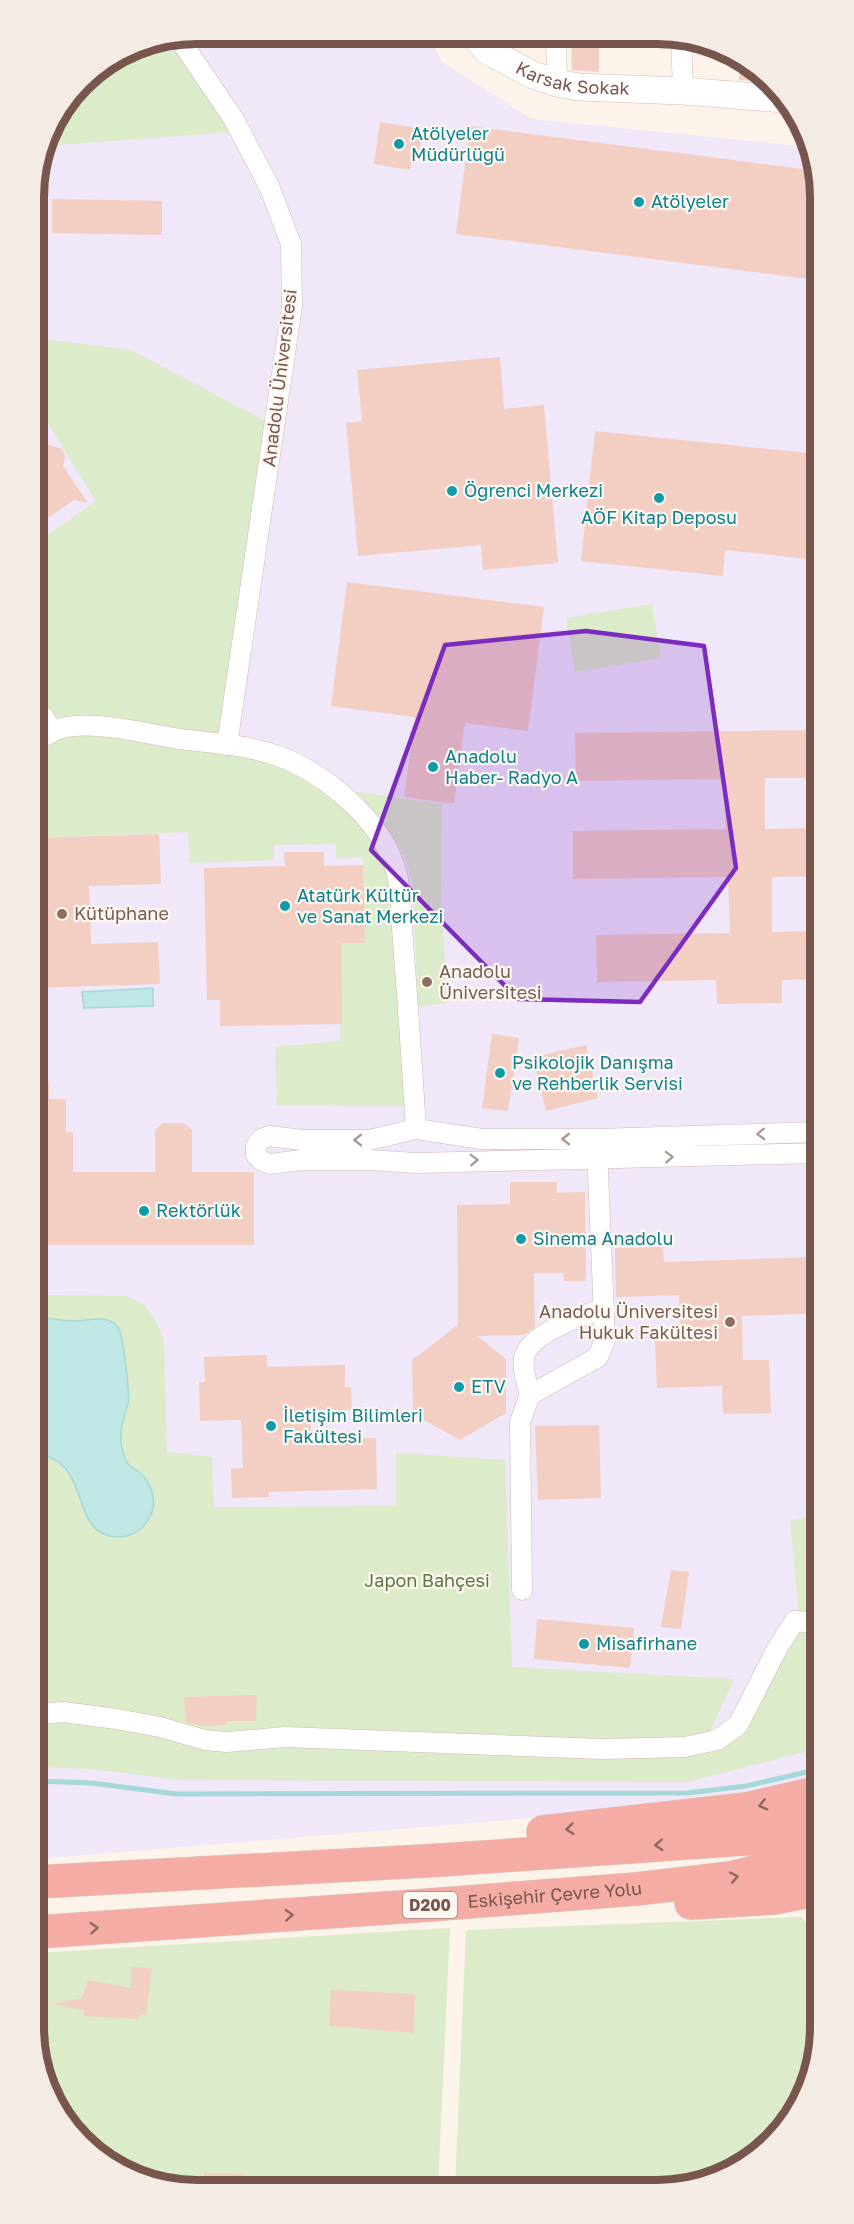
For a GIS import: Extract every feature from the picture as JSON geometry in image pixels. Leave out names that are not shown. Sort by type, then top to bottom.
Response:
[{"type":"highway","points":[[148,1876],[746,1809],[810,1794]]},
{"type":"highway","points":[[44,1882],[442,1860],[758,1838],[810,1825]]},
{"type":"highway","name":"Eskişehir Çevre Yolu","points":[[44,1931],[636,1889],[731,1878],[810,1858]]},
{"type":"highway","points":[[416,1906],[634,1906],[774,1898],[810,1890]]},
{"type":"main road","name":"Karsak Sokak","points":[[482,44],[486,50],[532,75],[578,87],[683,91],[774,98]]},
{"type":"street","points":[[556,44],[557,83]]},
{"type":"street","name":"Anadolu Üniversitesi","points":[[183,45],[233,118],[269,186],[291,244],[292,306],[226,745]]},
{"type":"street","points":[[681,45],[683,91]]},
{"type":"street","points":[[44,727],[90,726],[226,745],[276,755],[321,777],[359,810],[387,851],[397,874],[409,1014],[415,1131],[431,1162]]},
{"type":"street","points":[[398,1162],[415,1131]]},
{"type":"street","points":[[810,1132],[597,1139],[482,1139],[415,1131],[369,1140],[302,1140],[269,1136],[261,1139],[256,1146],[256,1155],[262,1161],[270,1164],[302,1160],[398,1162],[597,1160],[810,1153]]},
{"type":"street","points":[[530,1395],[598,1357],[605,1340],[597,1139]]},
{"type":"street","points":[[522,1590],[520,1422],[530,1395],[524,1370],[524,1356],[530,1345],[549,1332],[588,1313],[605,1310]]},
{"type":"street","points":[[44,1714],[63,1713],[117,1719],[160,1727],[205,1740],[226,1742],[285,1737],[602,1749],[685,1747],[717,1740],[738,1725],[778,1647],[795,1621],[806,1622]]},
{"type":"highlighted area","points":[[586,631],[704,646],[736,868],[640,1002],[518,999],[371,850],[445,645]]},
{"type":"shaded area","name":"Anadolu Üniversitesi","points":[[433,44],[442,62],[532,119],[802,146],[808,167],[810,197],[810,1780],[690,1805],[44,1858],[44,187],[46,167],[55,138],[69,112],[88,88],[120,64],[138,55],[167,46]]},
{"type":"green space","points":[[177,51],[234,132],[53,145],[64,120],[88,88],[120,64],[148,52]]},
{"type":"green space","points":[[44,339],[131,350],[275,426],[227,745],[299,765],[387,851],[414,1106],[277,1105],[275,1047],[340,1041],[341,943],[365,943],[363,857],[336,858],[336,844],[274,845],[274,860],[189,863],[188,832],[44,838],[44,739],[74,726],[44,709],[44,538],[96,501],[44,417]]},
{"type":"green space","points":[[652,604],[661,658],[575,672],[566,618]]},
{"type":"green space","points":[[358,792],[442,804],[441,888],[447,1003],[418,1007],[413,887],[410,872],[393,835]]},
{"type":"green space","name":"Japon Bahçesi","points":[[44,1292],[49,1295],[126,1296],[144,1305],[155,1319],[164,1341],[167,1452],[212,1457],[214,1507],[396,1506],[396,1453],[505,1460],[512,1667],[734,1679],[701,1751],[722,1744],[797,1632],[810,1635],[810,1751],[687,1782],[181,1780],[92,1769],[44,1767]]},
{"type":"green space","points":[[810,1516],[810,1620],[799,1614],[790,1521]]},
{"type":"green space","points":[[801,1917],[810,1926],[810,2037],[808,2057],[799,2086],[790,2104],[772,2128],[742,2155],[725,2165],[687,2178],[455,2180],[466,1930]]},
{"type":"green space","points":[[450,1928],[438,2180],[197,2180],[167,2178],[129,2165],[88,2136],[59,2095],[46,2057],[44,1953]]},
{"type":"water","points":[[153,988],[153,1006],[84,1008],[82,992]]},
{"type":"water","points":[[44,1317],[65,1321],[108,1320],[118,1327],[120,1332],[127,1377],[128,1403],[121,1429],[122,1448],[128,1464],[138,1471],[152,1490],[152,1511],[143,1527],[125,1536],[117,1537],[101,1533],[91,1524],[74,1482],[66,1469],[54,1459],[44,1456]]},
{"type":"building","points":[[571,44],[599,44],[599,72],[572,70]]},
{"type":"building","points":[[740,68],[757,81],[739,80]]},
{"type":"building","name":"Atölyeler Müdürlüğü","points":[[380,122],[423,129],[418,160],[412,158],[410,170],[374,164]]},
{"type":"building","name":"Atölyeler","points":[[470,126],[808,170],[810,279],[456,234]]},
{"type":"building","points":[[52,199],[162,201],[162,235],[52,233]]},
{"type":"building","name":"Öğrenci Merkezi","points":[[500,357],[504,409],[544,405],[558,563],[483,570],[481,545],[358,556],[346,423],[362,421],[357,370]]},
{"type":"building","name":"AÖF Kitap Deposu","points":[[595,431],[810,453],[810,559],[725,550],[723,576],[581,561]]},
{"type":"building","points":[[44,437],[49,445],[62,449],[65,456],[63,466],[88,503],[74,500],[44,520]]},
{"type":"building","points":[[347,582],[544,607],[528,731],[465,723],[454,804],[404,797],[415,717],[331,706]]},
{"type":"building","points":[[810,730],[810,778],[765,778],[765,829],[810,828],[810,876],[772,877],[772,932],[810,931],[810,979],[782,980],[782,1003],[717,1004],[716,980],[597,982],[596,935],[730,933],[728,877],[573,879],[573,831],[726,829],[723,779],[576,781],[575,733]]},
{"type":"building","name":"Kütüphane","points":[[159,834],[161,884],[89,886],[91,944],[158,942],[160,984],[44,988],[44,838]]},
{"type":"building","name":"Atatürk Kültür ve Sanat Merkezi","points":[[284,852],[324,852],[324,866],[363,865],[365,943],[341,943],[342,1024],[220,1026],[220,1000],[207,1000],[204,868],[285,866]]},
{"type":"building","name":"Psikolojik Danışma ve Rehberlik Servisi","points":[[492,1034],[519,1038],[508,1111],[482,1108]]},
{"type":"building","points":[[586,1045],[598,1098],[546,1111],[533,1057]]},
{"type":"building","name":"Rektörlük","points":[[44,1081],[49,1081],[49,1099],[66,1099],[66,1132],[73,1132],[73,1172],[155,1172],[155,1130],[163,1123],[184,1123],[192,1130],[192,1172],[254,1172],[254,1245],[44,1245]]},
{"type":"building","name":"Sinema Anadolu","points":[[510,1182],[557,1182],[557,1193],[585,1192],[586,1281],[564,1281],[563,1273],[534,1273],[535,1327],[524,1335],[477,1336],[506,1359],[506,1413],[460,1440],[413,1414],[412,1360],[458,1325],[457,1205],[510,1204]]},
{"type":"building","points":[[663,1247],[664,1262],[810,1257],[810,1313],[742,1316],[743,1360],[769,1360],[771,1413],[723,1414],[722,1386],[657,1388],[655,1341],[681,1340],[679,1295],[616,1297],[615,1248]]},
{"type":"building","name":"İletişim Bilimleri Fakültesi","points":[[267,1355],[267,1367],[345,1365],[345,1387],[351,1387],[352,1410],[311,1411],[311,1440],[376,1438],[377,1489],[269,1492],[269,1497],[232,1498],[231,1469],[243,1468],[241,1420],[200,1421],[199,1382],[205,1382],[204,1357]]},
{"type":"building","points":[[599,1425],[601,1498],[538,1500],[535,1426]]},
{"type":"building","points":[[671,1570],[689,1572],[681,1629],[661,1627]]},
{"type":"building","name":"Misafirhane","points":[[537,1619],[634,1628],[630,1668],[534,1659]]},
{"type":"building","points":[[257,1695],[256,1721],[226,1721],[227,1725],[201,1726],[186,1722],[184,1697]]},
{"type":"building","points":[[131,1967],[152,1968],[146,2015],[140,2014],[139,2019],[84,2016],[83,2010],[53,2004],[82,1998],[88,1980],[131,1988]]},
{"type":"building","points":[[331,1990],[415,1994],[414,2033],[329,2026]]},
{"type":"building","points":[[204,2173],[244,2174],[244,2180],[204,2180]]},
{"type":"waterway","points":[[44,1781],[92,1783],[176,1794],[688,1793],[746,1786],[810,1771]]},
{"type":"place","name":"Atölyeler Müdürlüğü","points":[[399,144]]},
{"type":"place","name":"Atölyeler","points":[[639,202]]},
{"type":"place","name":"Öğrenci Merkezi","points":[[452,491]]},
{"type":"place","name":"AÖF Kitap Deposu","points":[[659,498]]},
{"type":"place","name":"Anadolu Haber- Radyo A","points":[[433,767]]},
{"type":"place","name":"Atatürk Kültür ve Sanat Merkezi","points":[[285,906]]},
{"type":"place","name":"Kütüphane","points":[[62,914]]},
{"type":"place","name":"Anadolu Üniversitesi","points":[[427,982]]},
{"type":"place","name":"Psikolojik Danışma ve Rehberlik Servisi","points":[[500,1073]]},
{"type":"place","name":"Rektörlük","points":[[144,1211]]},
{"type":"place","name":"Sinema Anadolu","points":[[521,1239]]},
{"type":"place","name":"Anadolu Üniversitesi Hukuk Fakültesi","points":[[730,1322]]},
{"type":"place","name":"ETV","points":[[459,1387]]},
{"type":"place","name":"İletişim Bilimleri Fakültesi","points":[[271,1426]]},
{"type":"place","name":"Misafirhane","points":[[584,1644]]}]
